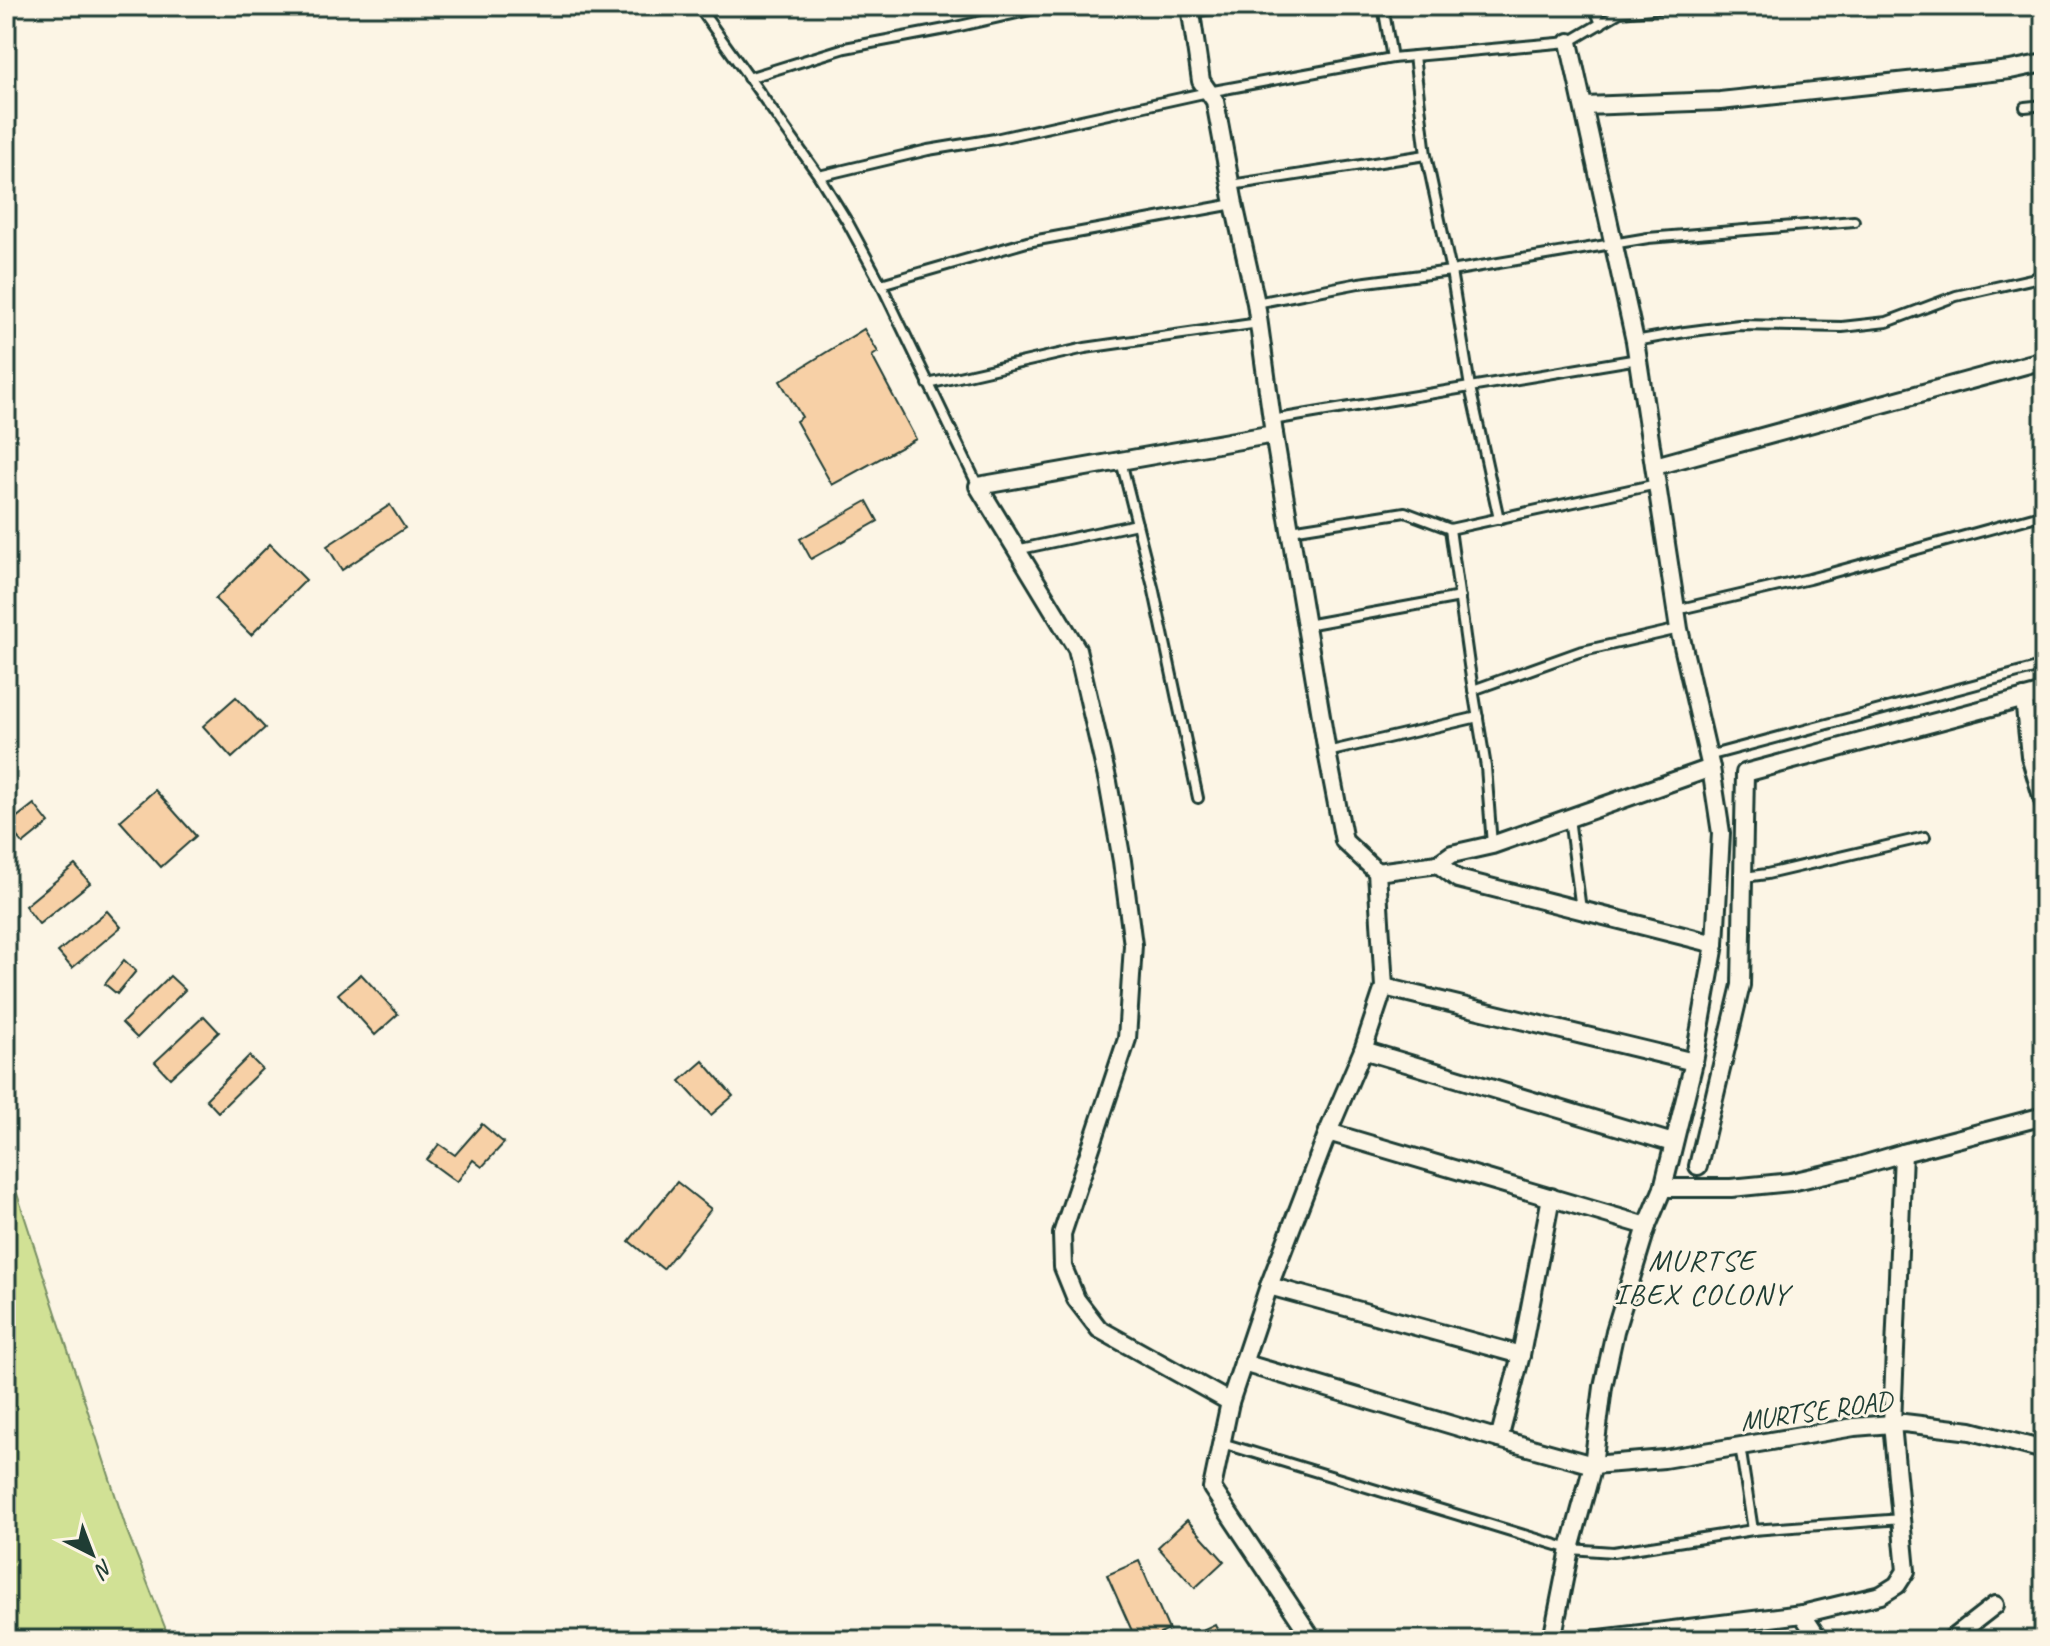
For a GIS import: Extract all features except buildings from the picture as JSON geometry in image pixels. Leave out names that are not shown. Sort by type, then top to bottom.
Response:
[{"type":"street","points":[[1191,9],[1201,81],[1215,101],[1260,323],[1273,427],[1344,841],[1377,872],[1384,987],[1363,1050],[1269,1286],[1230,1402],[1212,1488],[1313,1640]]},
{"type":"street","points":[[1556,1639],[1570,1549],[1593,1465],[1603,1387],[1615,1331],[1647,1226],[1663,1188],[1694,1062],[1715,944],[1721,833],[1709,762],[1679,629],[1639,359],[1569,42]]},
{"type":"street","points":[[1584,106],[1720,101],[2010,70],[2044,63]]},
{"type":"street","points":[[1656,475],[2044,360]]},
{"type":"street","points":[[1230,1402],[1099,1329],[1076,1299],[1063,1267],[1062,1234],[1127,1039],[1133,945],[1108,782],[1077,649],[978,486],[1121,461],[1273,427]]},
{"type":"street","points":[[1698,1166],[1741,985],[1745,773],[2044,693]]},
{"type":"street","points":[[2024,698],[2044,799]]},
{"type":"street","points":[[1377,872],[1438,864],[1452,854],[1492,845],[1569,818],[1709,762]]},
{"type":"street","points":[[1438,864],[1458,879],[1715,944]]},
{"type":"street","points":[[1384,987],[1694,1062]]},
{"type":"street","points":[[1363,1050],[1673,1143]]},
{"type":"street","points":[[1663,1188],[1731,1188],[1791,1182],[2044,1116]]},
{"type":"street","points":[[1328,1132],[1647,1226]]},
{"type":"street","points":[[1592,1640],[1723,1632],[1881,1595],[1897,1585],[1906,1571],[1892,1424],[1903,1153]]},
{"type":"street","points":[[1499,1439],[1521,1355],[1551,1197]]},
{"type":"street","points":[[1269,1286],[1521,1355]]},
{"type":"street","points":[[1243,1363],[1593,1465]]},
{"type":"street","name":"MURTSE ROAD","points":[[1593,1465],[1664,1459],[1854,1427],[1904,1423],[1971,1431],[2044,1450]]},
{"type":"street","points":[[1950,1640],[1995,1605]]},
{"type":"street","points":[[1802,1614],[1819,1640]]},
{"type":"lane","points":[[698,6],[819,176],[848,223],[881,284],[978,486]]},
{"type":"lane","points":[[748,78],[845,48],[1048,6]]},
{"type":"lane","points":[[1191,9],[1234,6]]},
{"type":"lane","points":[[1383,6],[1392,58]]},
{"type":"lane","points":[[1594,6],[1601,24]]},
{"type":"lane","points":[[819,176],[928,150],[995,139],[1208,92],[1392,58],[1569,42],[1620,12],[1683,6]]},
{"type":"lane","points":[[1414,56],[1426,155],[1451,271],[1470,387],[1499,519]]},
{"type":"lane","points":[[2025,107],[2044,105]]},
{"type":"lane","points":[[1230,186],[1426,155]]},
{"type":"lane","points":[[881,284],[1027,242],[1234,204]]},
{"type":"lane","points":[[1256,303],[1359,283],[1648,238],[1854,221]]},
{"type":"lane","points":[[1635,341],[1739,325],[1842,327],[1887,322],[1956,296],[2044,276]]},
{"type":"lane","points":[[928,384],[1085,348],[1260,323]]},
{"type":"lane","points":[[1273,427],[1470,387],[1639,359]]},
{"type":"lane","points":[[1121,461],[1154,591],[1198,798]]},
{"type":"lane","points":[[1291,530],[1405,512],[1450,529],[1499,519],[1656,475]]},
{"type":"lane","points":[[1676,610],[1822,576],[2044,514]]},
{"type":"lane","points":[[1015,550],[1137,524]]},
{"type":"lane","points":[[1450,529],[1486,767],[1492,845]]},
{"type":"lane","points":[[1306,625],[1460,597]]},
{"type":"lane","points":[[1473,690],[1579,652],[1679,629]]},
{"type":"lane","points":[[1709,762],[2044,666]]},
{"type":"lane","points":[[1327,752],[1478,717]]},
{"type":"lane","points":[[1569,818],[1581,910]]},
{"type":"lane","points":[[1743,877],[1925,837]]},
{"type":"lane","points":[[1222,1443],[1570,1549],[1613,1552],[1753,1530],[1902,1519]]},
{"type":"lane","points":[[1740,1446],[1753,1530]]},
{"type":"green space","points":[[6,1160],[127,1531],[170,1640],[6,1640]]},
{"type":"district","name":"MURTSE IBEX COLONY","points":[[1702,1277]]}]
